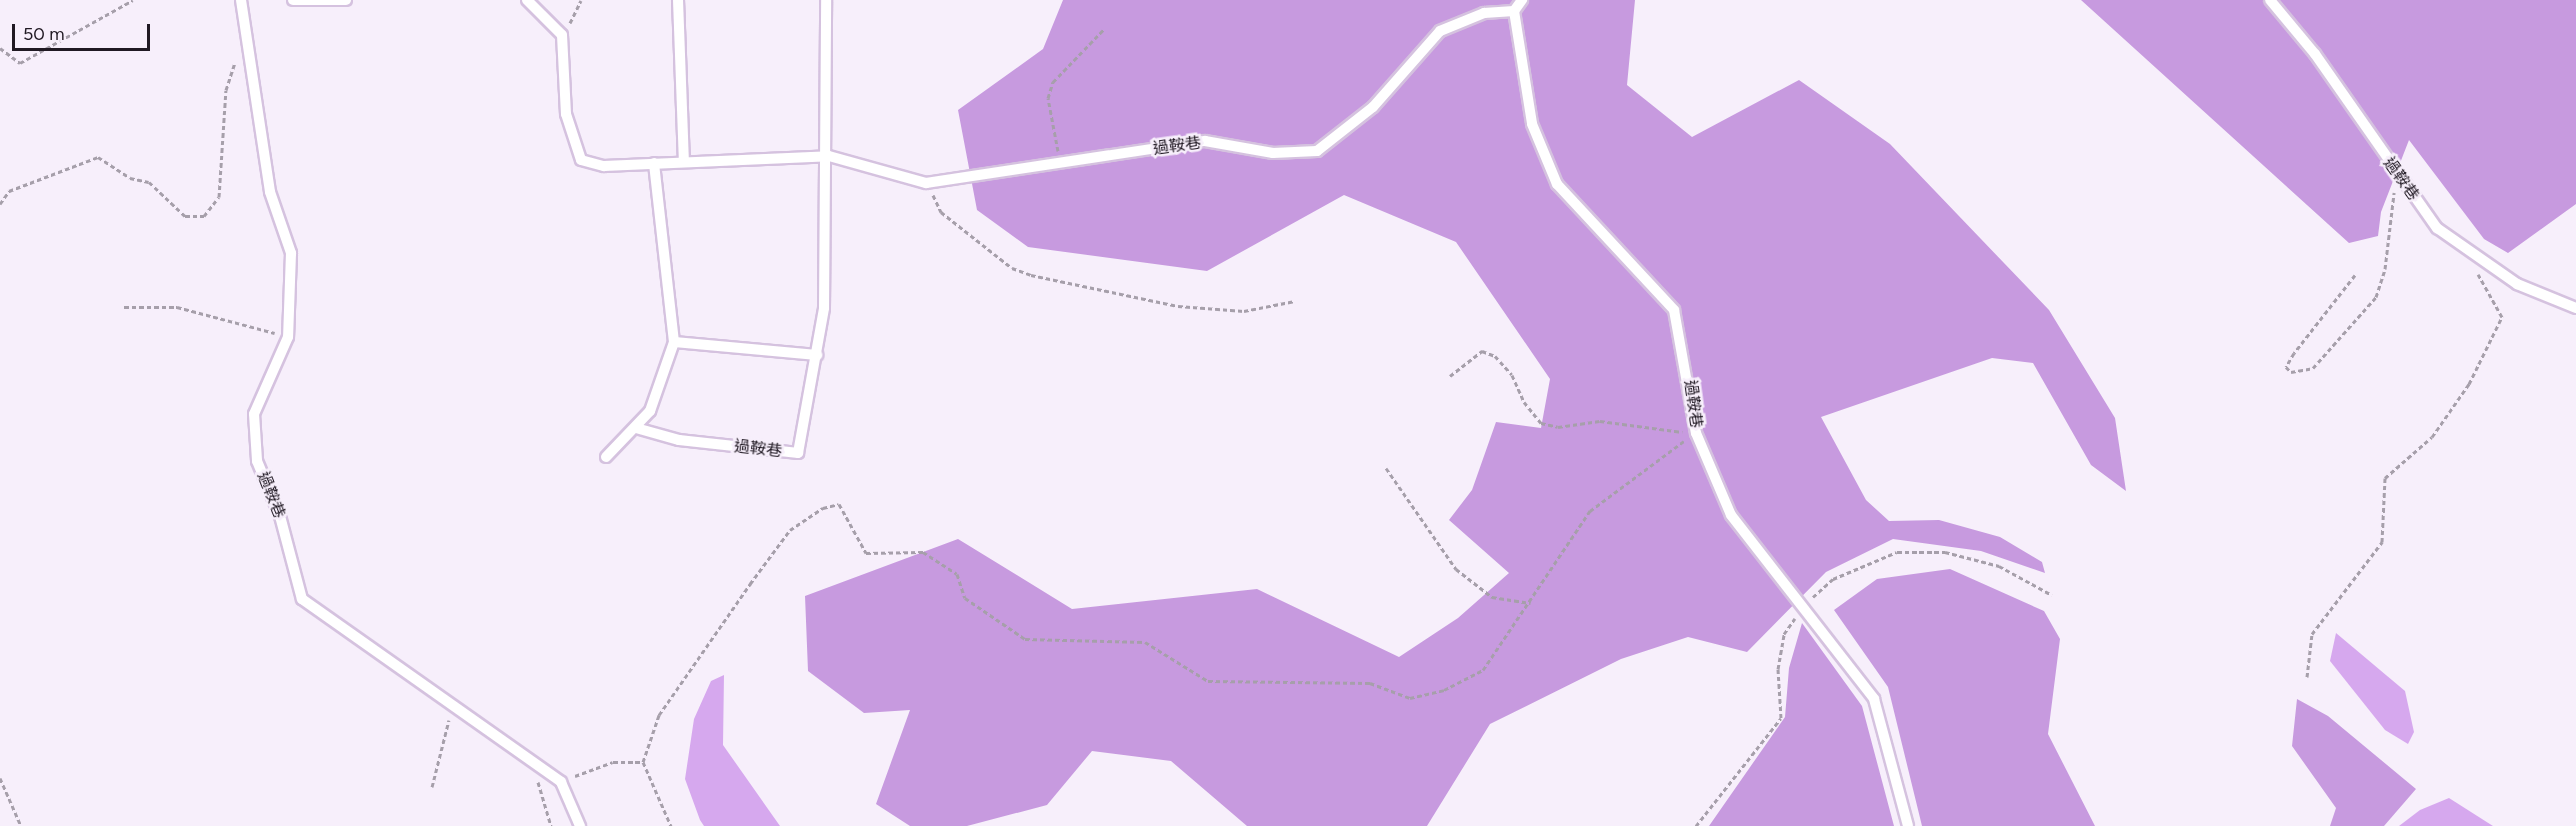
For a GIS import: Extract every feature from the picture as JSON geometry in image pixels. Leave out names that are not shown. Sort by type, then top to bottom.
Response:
[{"type":"lane","name":"過鞍巷","points":[[241,0],[270,192],[291,253],[288,337],[254,414],[257,461],[280,516],[302,599],[561,782]]},
{"type":"lane","points":[[293,0],[346,0]]},
{"type":"lane","points":[[527,0],[562,35]]},
{"type":"lane","points":[[678,0],[684,162]]},
{"type":"lane","name":"過鞍巷","points":[[636,428],[679,440],[798,453],[824,308],[829,156],[826,0]]},
{"type":"lane","points":[[1514,11],[1522,0]]},
{"type":"lane","name":"過鞍巷","points":[[2270,0],[2315,54],[2399,177],[2438,228],[2464,249],[2517,284],[2576,308]]},
{"type":"lane","name":"過鞍巷","points":[[562,35],[566,114],[576,154],[604,166],[829,156],[926,183],[1060,161],[1205,141],[1273,153],[1317,151],[1373,107],[1440,31],[1484,13],[1514,11],[1532,124],[1557,184],[1674,310],[1696,433],[1731,515],[1779,581],[1805,604],[1874,699],[1908,826]]},
{"type":"lane","points":[[606,457],[650,411],[674,342],[654,164]]},
{"type":"lane","points":[[674,342],[817,355]]},
{"type":"lane","points":[[561,782],[580,826]]},
{"type":"path","points":[[0,48],[20,63],[133,0]]},
{"type":"path","points":[[562,35],[580,0]]},
{"type":"path","points":[[1060,161],[1048,98],[1053,82],[1104,29]]},
{"type":"path","points":[[0,204],[9,191],[98,157],[130,178],[149,182],[185,216],[204,216],[219,198],[226,90],[237,57]]},
{"type":"path","points":[[2355,275],[2294,353],[2286,367],[2291,372],[2313,368],[2376,297],[2399,177]]},
{"type":"path","points":[[926,183],[941,212],[1012,268],[1031,275],[1179,306],[1244,311],[1295,301]]},
{"type":"path","points":[[2307,677],[2312,634],[2382,542],[2385,478],[2432,437],[2469,384],[2502,316],[2464,249]]},
{"type":"path","points":[[124,308],[187,309],[288,337]]},
{"type":"path","points":[[1450,376],[1482,351],[1495,356],[1512,375],[1524,402],[1541,423],[1558,427],[1600,421],[1696,433]]},
{"type":"path","points":[[671,826],[643,762],[659,715],[790,530],[839,504],[866,553],[923,552],[957,574],[965,598],[1025,639],[1145,642],[1208,681],[1370,683],[1410,698],[1444,690],[1483,670],[1531,603],[1590,511],[1696,433]]},
{"type":"path","points":[[1386,468],[1456,569],[1492,597],[1531,603]]},
{"type":"path","points":[[1696,826],[1781,717],[1778,669],[1784,634],[1805,604],[1833,579],[1898,552],[1945,552],[1988,563],[2052,595]]},
{"type":"path","points":[[432,787],[452,707]]},
{"type":"path","points":[[561,782],[613,762],[643,762]]},
{"type":"path","points":[[536,765],[541,803],[551,826]]},
{"type":"path","points":[[0,778],[21,826]]},
{"type":"shaded area","points":[[1063,0],[1635,0],[1627,85],[1692,137],[1799,80],[1890,144],[2049,310],[2115,418],[2126,491],[2091,465],[2033,363],[1992,358],[1821,417],[1866,500],[1889,521],[1939,520],[2000,537],[2042,562],[2045,573],[1981,551],[1893,539],[1826,572],[1747,652],[1688,637],[1621,659],[1490,724],[1427,826],[1247,826],[1171,761],[1092,751],[1047,805],[967,826],[910,826],[876,804],[910,710],[864,713],[808,671],[805,596],[958,539],[1072,609],[1257,589],[1399,657],[1458,618],[1509,573],[1449,520],[1472,490],[1496,422],[1541,428],[1550,379],[1456,242],[1344,195],[1207,271],[1028,247],[977,210],[958,110],[1043,49]]},
{"type":"shaded area","points":[[2081,0],[2576,0],[2576,204],[2508,253],[2484,239],[2409,140],[2381,212],[2378,236],[2349,243]]},
{"type":"shaded area","points":[[1950,569],[2044,611],[2060,639],[2048,734],[2095,826],[1922,826],[1888,687],[1834,610],[1877,579]]},
{"type":"shaded area","points":[[1802,623],[1862,706],[1894,826],[1709,826],[1785,717],[1789,668]]},
{"type":"shaded area","points":[[2336,633],[2405,691],[2414,732],[2408,744],[2385,730],[2330,661]]},
{"type":"shaded area","points":[[724,675],[723,745],[780,826],[704,826],[700,820],[685,779],[694,719],[711,681]]},
{"type":"shaded area","points":[[2297,699],[2328,716],[2416,789],[2384,826],[2330,826],[2336,808],[2292,746]]},
{"type":"shaded area","points":[[2449,798],[2493,826],[2399,826],[2420,810]]}]
